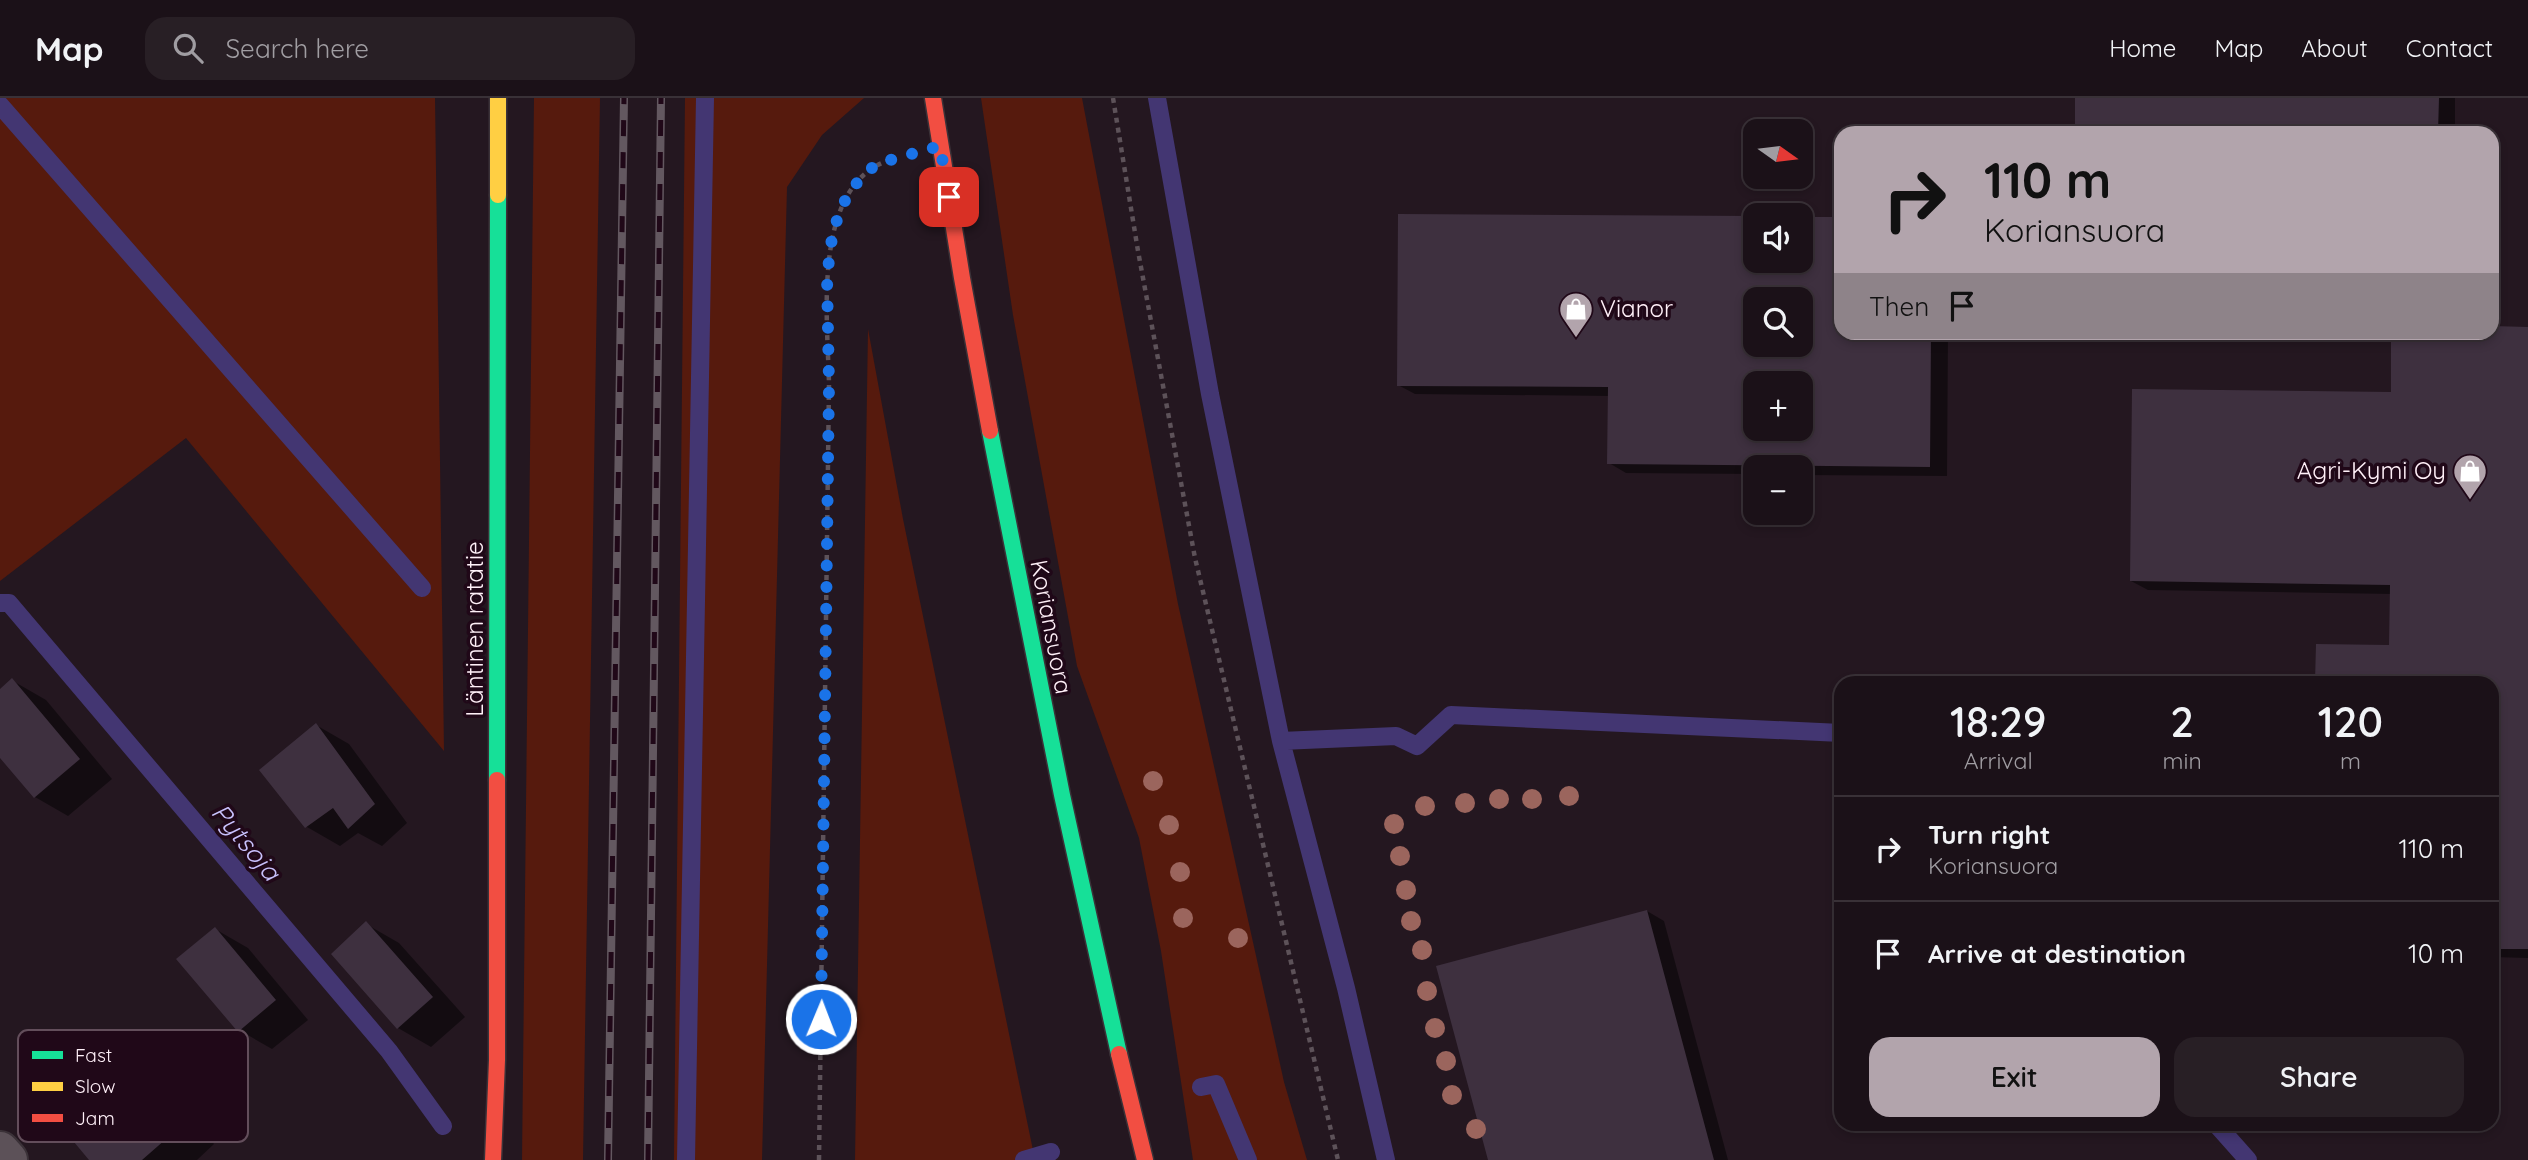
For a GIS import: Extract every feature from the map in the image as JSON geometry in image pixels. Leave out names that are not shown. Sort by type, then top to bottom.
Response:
[{"type":"main road","name":"Läntinen ratatie","points":[[493,1160],[497,1060],[498,98]]},
{"type":"main road","name":"Koriansuora","points":[[933,98],[999,478],[1057,779],[1106,1003],[1145,1160]]},
{"type":"street","points":[[0,1151],[8,1160]]},
{"type":"path","points":[[1113,98],[1138,251],[1195,558],[1338,1160]]},
{"type":"path","points":[[819,1160],[829,385],[827,276],[833,230],[849,191],[876,164],[940,146]]},
{"type":"shaded area","points":[[0,98],[435,98],[444,751],[186,438],[0,581]]},
{"type":"shaded area","points":[[534,98],[600,98],[583,1160],[522,1160]]},
{"type":"shaded area","points":[[685,98],[864,98],[822,135],[787,187],[762,1160],[674,1160]]},
{"type":"shaded area","points":[[981,98],[1082,98],[1178,604],[1284,1082],[1307,1160],[1193,1160],[1161,951],[1139,838],[1077,666],[1013,315]]},
{"type":"shaded area","points":[[868,329],[903,519],[1035,1160],[855,1160]]},
{"type":"building","points":[[2075,98],[2439,98],[2438,126],[2075,126]]},
{"type":"building","name":"Vianor","points":[[1398,214],[1743,216],[1743,273],[1813,273],[1813,217],[1834,217],[1834,340],[1931,340],[1930,467],[1813,466],[1813,455],[1743,455],[1743,465],[1607,464],[1608,387],[1397,386]]},
{"type":"building","points":[[2499,326],[2528,327],[2528,949],[2499,949],[2499,676],[2315,676],[2316,644],[2389,645],[2390,585],[2130,581],[2132,389],[2391,392],[2391,340],[2499,340]]},
{"type":"building","points":[[12,678],[80,759],[34,798],[0,758],[0,689]]},
{"type":"building","points":[[316,723],[375,804],[348,829],[333,808],[305,828],[259,770]]},
{"type":"building","points":[[1647,910],[1714,1160],[1488,1160],[1436,966]]},
{"type":"building","points":[[366,921],[433,997],[397,1029],[331,954]]},
{"type":"building","points":[[215,927],[276,1000],[240,1030],[236,1030],[176,959]]},
{"type":"building","points":[[74,1142],[163,1142],[142,1160],[89,1160]]},
{"type":"waterway","points":[[686,1160],[705,98]]},
{"type":"waterway","points":[[1157,98],[1210,394],[1281,741]]},
{"type":"waterway","points":[[0,105],[422,588]]},
{"type":"waterway","name":"Pytsoja","points":[[0,603],[9,603],[389,1051],[443,1126]]},
{"type":"waterway","points":[[1386,1160],[1346,988],[1281,741],[1396,736],[1417,746],[1451,715],[1834,733]]},
{"type":"waterway","points":[[1201,1087],[1216,1084],[1248,1160]]},
{"type":"waterway","points":[[2222,1131],[2248,1160]]},
{"type":"waterway","points":[[1024,1160],[1051,1152]]},
{"type":"railway","points":[[608,1160],[624,98]]},
{"type":"railway","points":[[648,1160],[661,98]]},
{"type":"traffic: fast","points":[[497,780],[498,195]]},
{"type":"traffic: fast","points":[[990,431],[1062,795],[1119,1054]]},
{"type":"traffic: slow","points":[[498,98],[498,195]]},
{"type":"traffic: jam","points":[[933,98],[990,431]]},
{"type":"traffic: jam","points":[[493,1160],[497,1060],[497,780]]},
{"type":"traffic: jam","points":[[1119,1054],[1145,1160]]},
{"type":"place","name":"Vianor","points":[[1576,339]]},
{"type":"place","name":"Agri-Kymi Oy","points":[[2470,501]]},
{"type":"route","points":[[821,1019],[829,385],[827,276],[833,230],[849,191],[876,164],[940,146],[949,197]]}]
